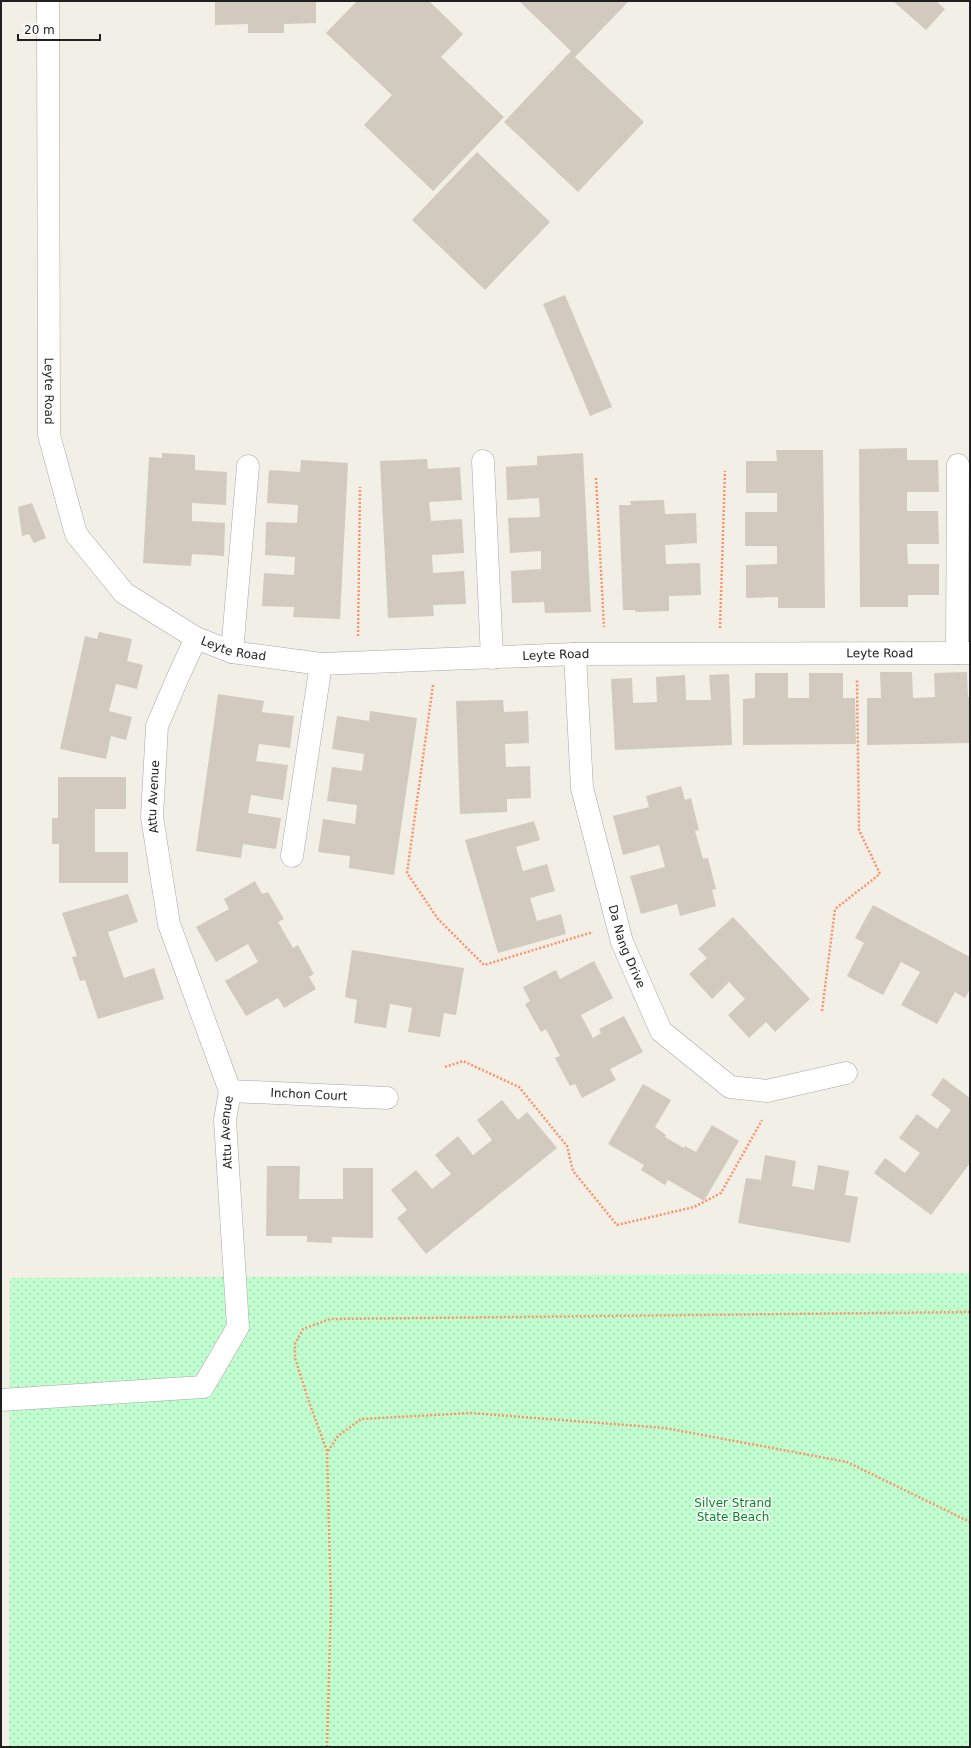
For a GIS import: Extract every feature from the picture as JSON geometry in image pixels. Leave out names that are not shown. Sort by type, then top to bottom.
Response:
[{"type":"street","name":"Leyte Road","points":[[48,1],[49,435],[76,534],[124,593],[196,638],[232,652],[321,664],[575,654],[964,653]]},
{"type":"street","points":[[483,461],[492,658]]},
{"type":"street","points":[[232,652],[248,466]]},
{"type":"street","points":[[958,466],[964,653]]},
{"type":"street","name":"Attu Avenue","points":[[1,1400],[203,1387],[238,1327],[225,1120],[230,1091],[169,924],[152,817],[157,726],[196,638]]},
{"type":"street","name":"Da Nang Drive","points":[[575,654],[582,788],[622,942],[661,1031],[730,1087],[767,1091],[846,1072]]},
{"type":"street","points":[[292,856],[321,664]]},
{"type":"street","name":"Inchon Court","points":[[230,1091],[387,1098]]},
{"type":"path","points":[[719,654],[725,471]]},
{"type":"path","points":[[596,478],[604,627]]},
{"type":"path","points":[[358,636],[360,487]]},
{"type":"path","points":[[822,1011],[835,909],[880,874],[859,830],[857,653]]},
{"type":"path","points":[[434,678],[407,873],[438,919],[484,965],[598,930]]},
{"type":"path","points":[[445,1067],[463,1061],[519,1087],[567,1146],[573,1170],[617,1225],[694,1207],[721,1193],[762,1120]]},
{"type":"path","points":[[327,1747],[331,1604],[327,1451],[295,1358],[295,1344],[303,1330],[330,1319],[970,1312]]},
{"type":"path","points":[[327,1451],[338,1436],[361,1418],[471,1413],[665,1428],[847,1462],[970,1522]]},
{"type":"green space","name":"Silver Strand State Beach","points":[[970,1273],[970,1747],[9,1747],[10,1278]]},
{"type":"building","points":[[215,1],[316,1],[316,23],[284,24],[284,33],[248,33],[248,24],[215,25]]},
{"type":"building","points":[[357,1],[429,1],[463,34],[441,57],[504,117],[433,191],[364,125],[392,95],[326,33]]},
{"type":"building","points":[[519,1],[629,1],[575,57],[644,122],[578,192],[504,122],[571,51]]},
{"type":"building","points":[[893,1],[936,1],[945,9],[926,30]]},
{"type":"building","points":[[477,152],[550,222],[485,290],[412,220]]},
{"type":"building","points":[[565,295],[612,407],[590,416],[543,304]]},
{"type":"building","points":[[907,448],[907,460],[938,460],[939,492],[907,492],[907,511],[938,511],[939,544],[907,544],[908,564],[939,564],[939,595],[908,595],[908,607],[860,607],[859,449]]},
{"type":"building","points":[[776,450],[823,450],[825,608],[778,608],[778,597],[746,598],[746,565],[777,564],[777,546],[745,546],[745,512],[777,512],[777,493],[746,493],[746,461],[777,461]]},
{"type":"building","points":[[162,453],[195,455],[195,470],[227,472],[226,505],[192,503],[192,521],[225,523],[224,556],[192,554],[191,566],[143,563],[149,457],[162,458]]},
{"type":"building","points":[[583,453],[591,612],[545,613],[544,602],[512,603],[511,571],[541,569],[541,551],[510,553],[508,518],[540,517],[539,498],[507,500],[506,467],[537,465],[537,456]]},
{"type":"building","points":[[427,459],[428,469],[460,467],[462,500],[429,502],[431,521],[462,519],[464,553],[432,555],[433,573],[464,571],[466,604],[433,605],[434,616],[388,618],[380,461]]},
{"type":"building","points":[[301,460],[348,463],[340,619],[293,617],[294,607],[262,606],[264,573],[294,575],[295,557],[265,555],[266,522],[297,523],[298,505],[267,503],[269,470],[300,472]]},
{"type":"building","points":[[664,500],[665,514],[696,513],[697,543],[665,545],[666,564],[700,563],[701,595],[669,596],[669,611],[636,612],[635,610],[623,610],[619,505],[631,505],[630,501]]},
{"type":"building","points":[[32,503],[46,538],[34,543],[29,534],[22,536],[18,507]]},
{"type":"building","points":[[99,632],[132,639],[127,661],[143,665],[137,689],[116,684],[109,711],[132,717],[126,740],[111,736],[106,759],[60,749],[85,636],[97,639]]},
{"type":"building","points":[[880,672],[912,672],[913,698],[935,697],[934,673],[967,672],[968,697],[970,697],[970,743],[867,745],[867,698],[881,698]]},
{"type":"building","points":[[755,673],[788,673],[788,698],[809,698],[809,673],[843,673],[843,698],[855,698],[856,744],[743,745],[743,699],[755,698]]},
{"type":"building","points":[[729,674],[732,745],[615,750],[611,679],[632,678],[633,703],[657,702],[656,677],[685,675],[686,700],[711,700],[709,675]]},
{"type":"building","points":[[218,694],[264,701],[262,712],[294,716],[290,748],[259,744],[256,761],[288,765],[283,800],[251,795],[248,813],[281,818],[276,849],[243,844],[241,858],[196,851]]},
{"type":"building","points":[[503,700],[504,712],[528,711],[529,743],[505,744],[506,767],[530,766],[531,798],[507,799],[507,812],[460,814],[456,701]]},
{"type":"building","points":[[370,711],[417,718],[394,875],[349,868],[350,856],[318,852],[323,819],[355,824],[357,805],[327,801],[332,767],[362,771],[364,754],[332,749],[337,716],[369,721]]},
{"type":"building","points":[[58,777],[126,777],[126,809],[95,809],[95,852],[128,852],[128,883],[59,883],[59,844],[52,844],[52,818],[58,818]]},
{"type":"building","points":[[681,786],[685,800],[691,798],[699,830],[695,831],[703,859],[708,858],[716,889],[712,890],[716,906],[680,916],[677,904],[641,914],[630,876],[665,867],[659,845],[623,855],[613,816],[649,807],[646,796]]},
{"type":"building","points":[[534,821],[540,840],[516,847],[523,871],[547,864],[555,891],[530,898],[537,921],[561,914],[566,934],[498,953],[465,840]]},
{"type":"building","points":[[255,881],[262,894],[268,892],[284,919],[278,922],[293,948],[298,945],[314,974],[309,977],[316,989],[284,1008],[278,998],[246,1016],[225,981],[258,962],[248,944],[216,962],[196,927],[229,909],[224,899]]},
{"type":"building","points":[[128,894],[138,922],[108,932],[124,978],[154,968],[164,999],[98,1019],[85,980],[80,981],[72,957],[77,956],[62,913]]},
{"type":"building","points":[[873,905],[970,957],[970,989],[965,998],[955,992],[937,1024],[901,1005],[920,972],[901,962],[883,995],[847,976],[864,943],[855,938]]},
{"type":"building","points":[[733,917],[810,999],[775,1032],[766,1022],[749,1038],[728,1015],[745,999],[729,982],[712,999],[689,974],[707,958],[698,949]]},
{"type":"building","points":[[352,950],[464,968],[456,1015],[444,1013],[440,1037],[408,1032],[412,1008],[390,1004],[386,1028],[354,1023],[357,1000],[345,997]]},
{"type":"building","points":[[594,961],[613,998],[581,1015],[593,1038],[601,1033],[599,1029],[624,1016],[643,1052],[610,1069],[616,1080],[582,1098],[575,1084],[570,1086],[555,1058],[560,1056],[546,1029],[541,1032],[525,1004],[530,1001],[523,987],[556,970],[560,979]]},
{"type":"building","points":[[943,1078],[970,1098],[970,1163],[931,1215],[874,1173],[885,1158],[905,1173],[920,1153],[899,1138],[917,1114],[937,1129],[951,1110],[931,1095]]},
{"type":"building","points":[[643,1084],[671,1100],[655,1127],[666,1135],[665,1137],[684,1148],[685,1146],[696,1152],[712,1125],[739,1141],[704,1201],[668,1180],[665,1185],[641,1170],[644,1165],[608,1144]]},
{"type":"building","points":[[502,1100],[518,1120],[527,1112],[557,1148],[426,1254],[397,1218],[407,1210],[391,1190],[416,1170],[432,1189],[451,1174],[435,1155],[458,1136],[473,1155],[492,1140],[477,1120]]},
{"type":"building","points":[[765,1155],[796,1161],[792,1186],[814,1190],[818,1165],[849,1171],[845,1195],[858,1197],[850,1243],[738,1223],[746,1178],[761,1180]]},
{"type":"building","points":[[267,1166],[300,1166],[299,1199],[343,1199],[343,1168],[373,1168],[373,1238],[332,1237],[332,1243],[307,1242],[307,1236],[266,1236]]}]
